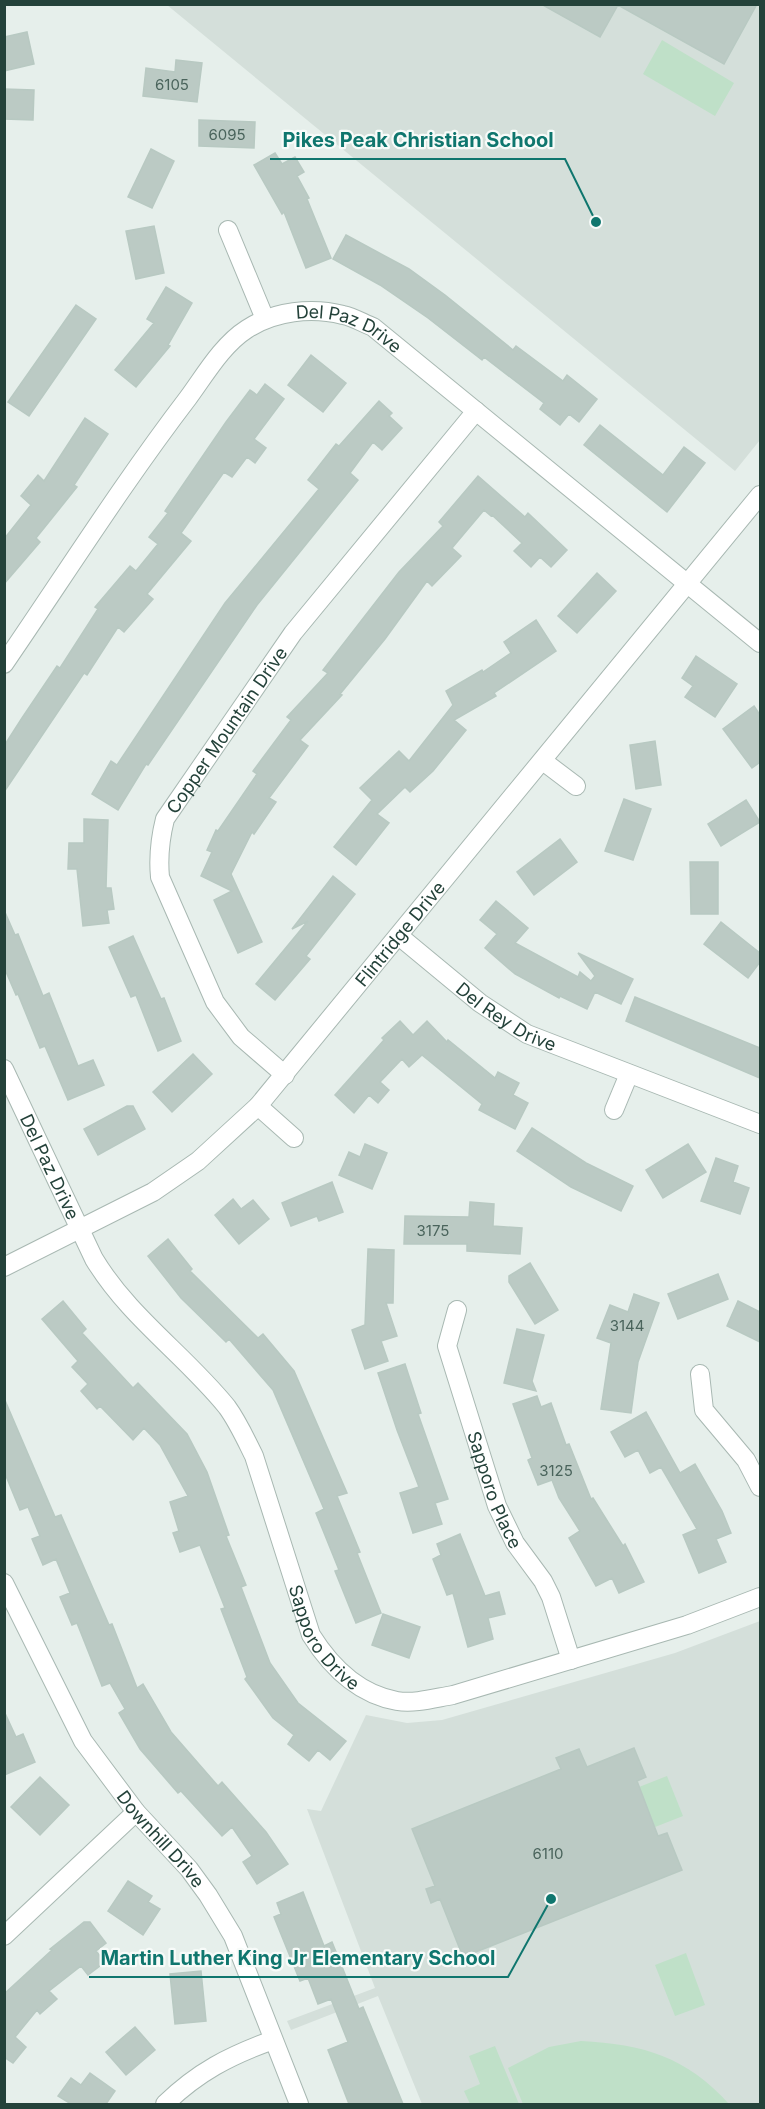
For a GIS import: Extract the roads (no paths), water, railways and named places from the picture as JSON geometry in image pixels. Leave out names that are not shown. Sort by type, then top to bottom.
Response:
[{"type":"street","points":[[228,230],[265,319]]},
{"type":"street","name":"Del Paz Drive","points":[[4,664],[167,425],[231,341],[246,329],[265,319],[294,312],[319,311],[345,315],[373,327],[760,643]]},
{"type":"street","name":"Copper Mountain Drive","points":[[285,1075],[241,1037],[215,1002],[160,877],[158,857],[165,819],[293,633],[476,411]]},
{"type":"street","name":"Flintridge Drive","points":[[4,1267],[124,1209],[175,1179],[232,1132],[258,1106],[760,495]]},
{"type":"street","points":[[543,761],[576,786]]},
{"type":"street","name":"Del Rey Drive","points":[[399,936],[480,1003],[527,1034],[760,1124]]},
{"type":"street","name":"Del Paz Drive","points":[[4,1070],[81,1230]]},
{"type":"street","points":[[614,1110],[629,1074]]},
{"type":"street","points":[[258,1106],[294,1138]]},
{"type":"street","name":"Sapporo Drive","points":[[81,1230],[94,1259],[119,1296],[229,1409],[254,1456],[311,1635],[338,1671],[356,1685],[398,1701],[424,1701],[463,1692],[687,1625],[760,1597]]},
{"type":"street","name":"Sapporo Place","points":[[457,1310],[447,1346],[497,1506],[515,1543],[543,1581],[551,1597],[571,1660]]},
{"type":"street","points":[[700,1374],[704,1410],[746,1460],[760,1487]]},
{"type":"street","name":"Downhill Drive","points":[[4,1583],[83,1741],[136,1812],[189,1869],[223,1918],[233,1936],[298,2104]]},
{"type":"street","points":[[4,1936],[136,1812]]},
{"type":"street","points":[[165,2104],[182,2087],[224,2060],[273,2040]]},
{"type":"place","name":"Pikes Peak Christian School","points":[[596,222]]},
{"type":"place","name":"Martin Luther King Jr Elementary School","points":[[551,1899]]}]
